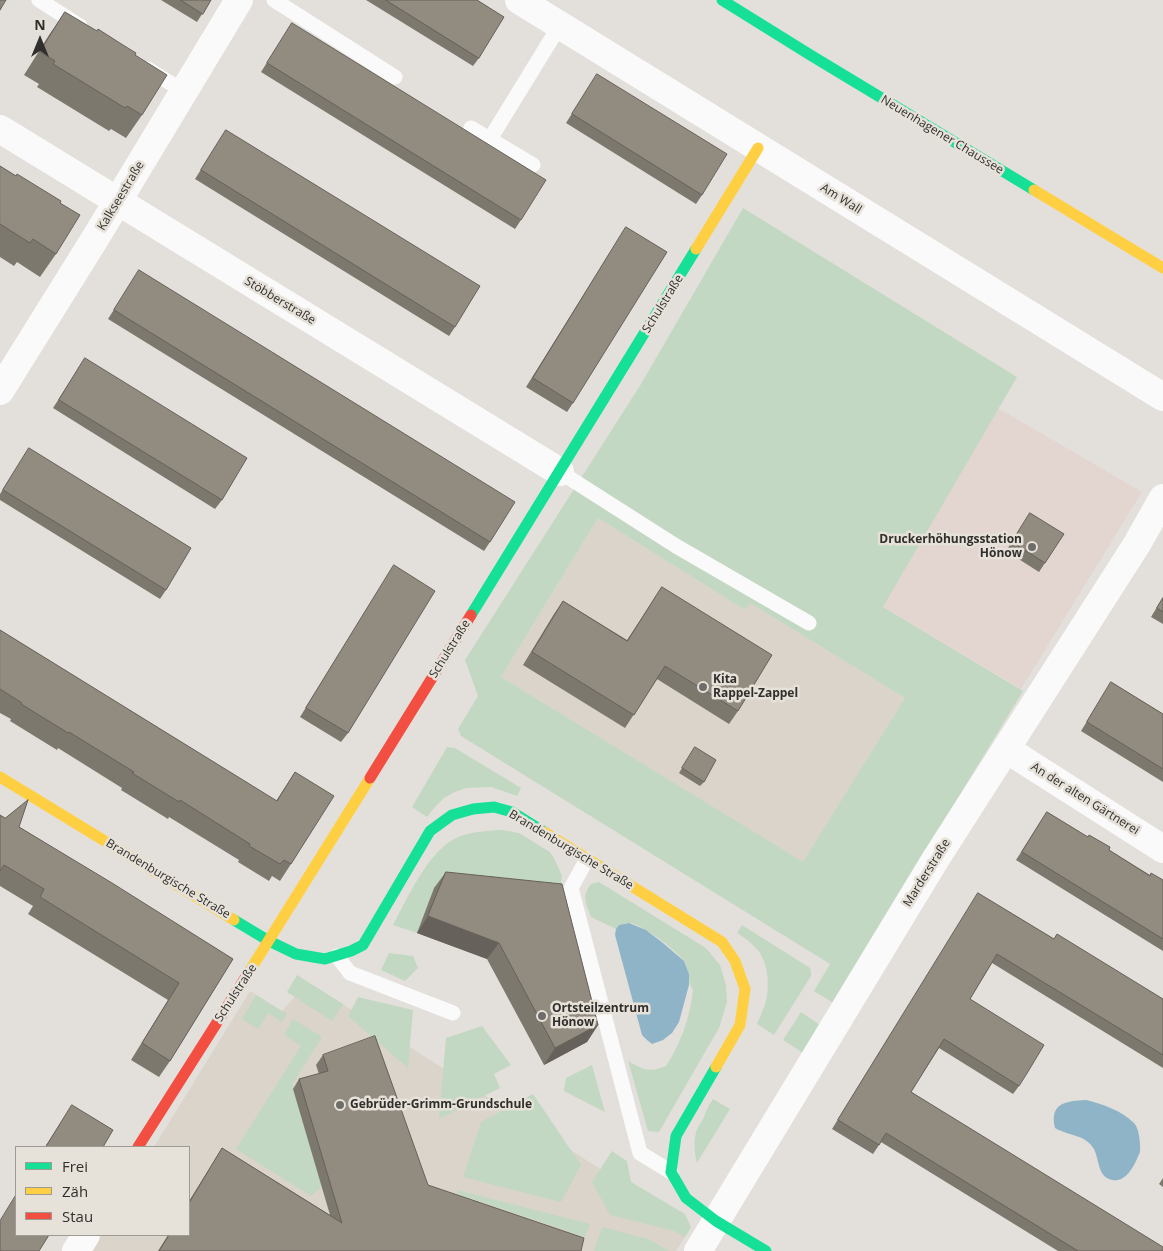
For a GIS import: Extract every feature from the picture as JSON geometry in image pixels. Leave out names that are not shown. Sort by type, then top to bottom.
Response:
[{"type":"street","name":"Kalkseestraße","points":[[0,391],[118,202],[239,0]]},
{"type":"street","name":"Am Wall","points":[[519,0],[1163,396]]},
{"type":"street","name":"Neuenhagener Chaussee","points":[[722,0],[1163,268]]},
{"type":"street","name":"Stöbberstraße","points":[[0,129],[560,472]]},
{"type":"street","name":"Schulstraße","points":[[139,1146],[270,941],[758,148]]},
{"type":"street","name":"Marderstraße","points":[[698,1251],[934,860],[1137,544],[1163,498]]},
{"type":"street","name":"An der alten Gärtnerei","points":[[1006,749],[1163,849]]},
{"type":"street","name":"Brandenburgische Straße","points":[[0,777],[270,941],[296,954],[325,959],[350,951],[363,944],[430,831],[452,815],[473,809],[494,807],[512,812],[722,942],[735,961],[745,989],[740,1024],[676,1136],[671,1172]]},
{"type":"street","points":[[671,1172],[686,1198],[716,1221],[766,1251]]},
{"type":"street","points":[[76,1251],[85,1236]]},
{"type":"lane","points":[[38,0],[95,36]]},
{"type":"lane","points":[[274,0],[396,77]]},
{"type":"lane","points":[[490,140],[560,25]]},
{"type":"lane","points":[[135,61],[183,91]]},
{"type":"lane","points":[[471,128],[533,164]]},
{"type":"lane","points":[[560,472],[676,546],[809,623]]},
{"type":"lane","points":[[587,859],[571,888],[640,1153],[671,1172]]},
{"type":"lane","points":[[337,956],[350,973],[453,1014]]},
{"type":"shaded area","points":[[998,408],[1142,492],[1021,689],[883,607]]},
{"type":"shaded area","name":"Kita Rappel-Zappel","points":[[598,518],[745,610],[750,603],[905,698],[803,863],[501,677]]},
{"type":"shaded area","name":"Gebrüder-Grimm-Grundschule","points":[[308,982],[691,1227],[676,1251],[90,1251],[99,1236],[190,1236],[190,1146],[155,1146],[250,991],[282,1011]]},
{"type":"green space","points":[[743,208],[1017,377],[883,607],[1023,691],[833,1003],[814,991],[830,964],[461,736],[458,729],[478,696],[465,660],[641,384]],"holes":[[[598,518],[745,610],[750,603],[905,698],[803,862],[501,677]]]},
{"type":"green space","points":[[447,747],[455,748],[521,788],[517,796],[491,787],[466,788],[444,798],[427,817],[412,807]]},
{"type":"green space","points":[[502,830],[519,833],[550,852],[562,876],[561,885],[434,888],[417,933],[393,925],[427,864],[446,844],[467,834]]},
{"type":"green space","points":[[599,882],[706,948],[720,965],[726,985],[727,1002],[719,1028],[659,1132],[648,1131],[628,1061],[647,1070],[666,1066],[684,1030],[693,990],[684,961],[659,939],[643,928],[631,923],[619,925],[616,929],[591,917],[585,896],[591,884]]},
{"type":"green space","points":[[742,925],[810,968],[811,971],[811,976],[774,1035],[757,1024],[766,1001],[767,973],[760,953],[737,933]]},
{"type":"green space","points":[[389,953],[413,956],[418,968],[405,981],[381,970]]},
{"type":"green space","points":[[297,975],[343,1004],[332,1021],[287,992]]},
{"type":"green space","points":[[256,995],[287,1014],[282,1022],[268,1013],[258,1029],[242,1019]]},
{"type":"green space","points":[[358,997],[413,1010],[408,1068],[348,1016]]},
{"type":"green space","points":[[801,1012],[820,1025],[803,1053],[783,1040]]},
{"type":"green space","points":[[293,1019],[322,1037],[293,1083],[293,1089],[322,1186],[311,1196],[236,1149],[301,1046],[284,1035]]},
{"type":"green space","points":[[482,1026],[511,1065],[494,1074],[500,1088],[439,1119],[446,1038]]},
{"type":"green space","points":[[592,1065],[605,1112],[564,1091],[566,1078]]},
{"type":"green space","points":[[533,1094],[581,1165],[561,1202],[463,1177],[481,1122]]},
{"type":"green space","points":[[713,1099],[730,1109],[697,1163],[694,1145],[696,1131]]},
{"type":"green space","points":[[612,1151],[627,1161],[631,1182],[685,1214],[691,1227],[685,1237],[674,1231],[610,1215],[592,1182]]},
{"type":"green space","points":[[457,1190],[590,1224],[585,1237],[457,1194]]},
{"type":"green space","points":[[602,1227],[648,1239],[669,1251],[594,1251]]},
{"type":"water","points":[[629,923],[646,930],[663,943],[684,961],[689,974],[689,985],[679,1022],[672,1033],[663,1040],[652,1044],[642,1035],[615,935],[619,925]]},
{"type":"water","points":[[1086,1100],[1117,1111],[1136,1125],[1140,1153],[1132,1168],[1119,1180],[1105,1177],[1096,1153],[1090,1144],[1081,1138],[1055,1128],[1054,1113],[1057,1108],[1072,1101]]},
{"type":"building","points":[[0,0],[6,0],[0,10]]},
{"type":"building","points":[[181,0],[211,0],[203,14]]},
{"type":"building","points":[[386,0],[477,0],[504,17],[479,58]]},
{"type":"building","points":[[65,12],[97,31],[98,29],[167,75],[142,115],[127,106],[125,108],[53,64],[55,61],[40,52]]},
{"type":"building","points":[[292,23],[546,180],[521,220],[267,63]]},
{"type":"building","points":[[597,74],[727,154],[702,195],[572,114]]},
{"type":"building","points":[[226,130],[480,286],[455,327],[201,170]]},
{"type":"building","points":[[0,166],[16,176],[17,174],[80,215],[56,254],[33,239],[30,243],[0,224]]},
{"type":"building","points":[[626,227],[667,252],[573,403],[533,378]]},
{"type":"building","points":[[139,270],[515,502],[490,542],[114,310]]},
{"type":"building","points":[[85,358],[247,458],[222,500],[59,400]]},
{"type":"building","points":[[29,448],[191,548],[166,590],[3,490]]},
{"type":"building","name":"Druckerhöhungsstation Hönow","points":[[1030,513],[1064,534],[1045,563],[1012,542]]},
{"type":"building","points":[[394,565],[435,591],[348,733],[306,708]]},
{"type":"building","points":[[662,587],[772,655],[738,711],[665,666],[634,715],[532,652],[563,601],[627,641]]},
{"type":"building","points":[[1163,598],[1163,612],[1157,608]]},
{"type":"building","points":[[0,630],[277,801],[295,772],[334,796],[291,864],[284,860],[280,864],[249,846],[250,844],[180,800],[179,802],[132,773],[134,772],[21,704],[0,689]]},
{"type":"building","points":[[1111,682],[1163,714],[1163,769],[1087,722]]},
{"type":"building","points":[[695,747],[716,760],[704,782],[682,768]]},
{"type":"building","points":[[28,800],[19,827],[233,959],[170,1061],[142,1043],[179,983],[40,897],[44,889],[4,865],[0,871],[0,815],[5,818]]},
{"type":"building","points":[[1047,812],[1088,837],[1089,835],[1110,847],[1109,850],[1150,876],[1151,873],[1163,880],[1163,939],[1022,852]]},
{"type":"building","points":[[446,872],[562,884],[598,1025],[555,1048],[499,943],[428,916]]},
{"type":"building","points":[[978,893],[1054,939],[1057,934],[1163,999],[1163,1055],[997,954],[970,999],[1044,1045],[1029,1070],[1019,1086],[944,1039],[911,1092],[1163,1247],[1163,1251],[1078,1251],[886,1133],[879,1145],[838,1120]]},
{"type":"building","points":[[375,1036],[428,1185],[584,1238],[581,1251],[159,1251],[168,1236],[190,1236],[190,1201],[222,1148],[342,1223],[299,1079],[328,1071],[323,1055]]},
{"type":"building","points":[[72,1105],[113,1130],[104,1146],[47,1146]]},
{"type":"building","points":[[15,1197],[15,1236],[48,1236],[39,1251],[0,1251],[0,1221]]},
{"type":"traffic: fast","points":[[722,0],[1034,190]]},
{"type":"traffic: fast","points":[[471,615],[696,249]]},
{"type":"traffic: fast","points":[[234,920],[269,941],[296,954],[325,959],[363,945],[430,831],[452,815],[473,809],[494,807],[512,812],[544,832]]},
{"type":"traffic: fast","points":[[716,1067],[676,1136],[671,1172],[686,1198],[716,1221],[766,1251]]},
{"type":"traffic: slow","points":[[696,249],[758,148]]},
{"type":"traffic: slow","points":[[1034,190],[1163,268]]},
{"type":"traffic: slow","points":[[0,777],[234,920]]},
{"type":"traffic: slow","points":[[249,972],[370,778]]},
{"type":"traffic: slow","points":[[544,832],[722,942],[735,961],[745,989],[740,1025],[716,1067]]},
{"type":"traffic: jam","points":[[370,778],[471,615]]},
{"type":"traffic: jam","points":[[139,1146],[249,972]]},
{"type":"place","name":"Druckerhöhungsstation Hönow","points":[[1032,547]]},
{"type":"place","name":"Kita Rappel-Zappel","points":[[703,687]]},
{"type":"place","name":"Ortsteilzentrum Hönow","points":[[542,1016]]},
{"type":"place","name":"Gebrüder-Grimm-Grundschule","points":[[340,1105]]}]
